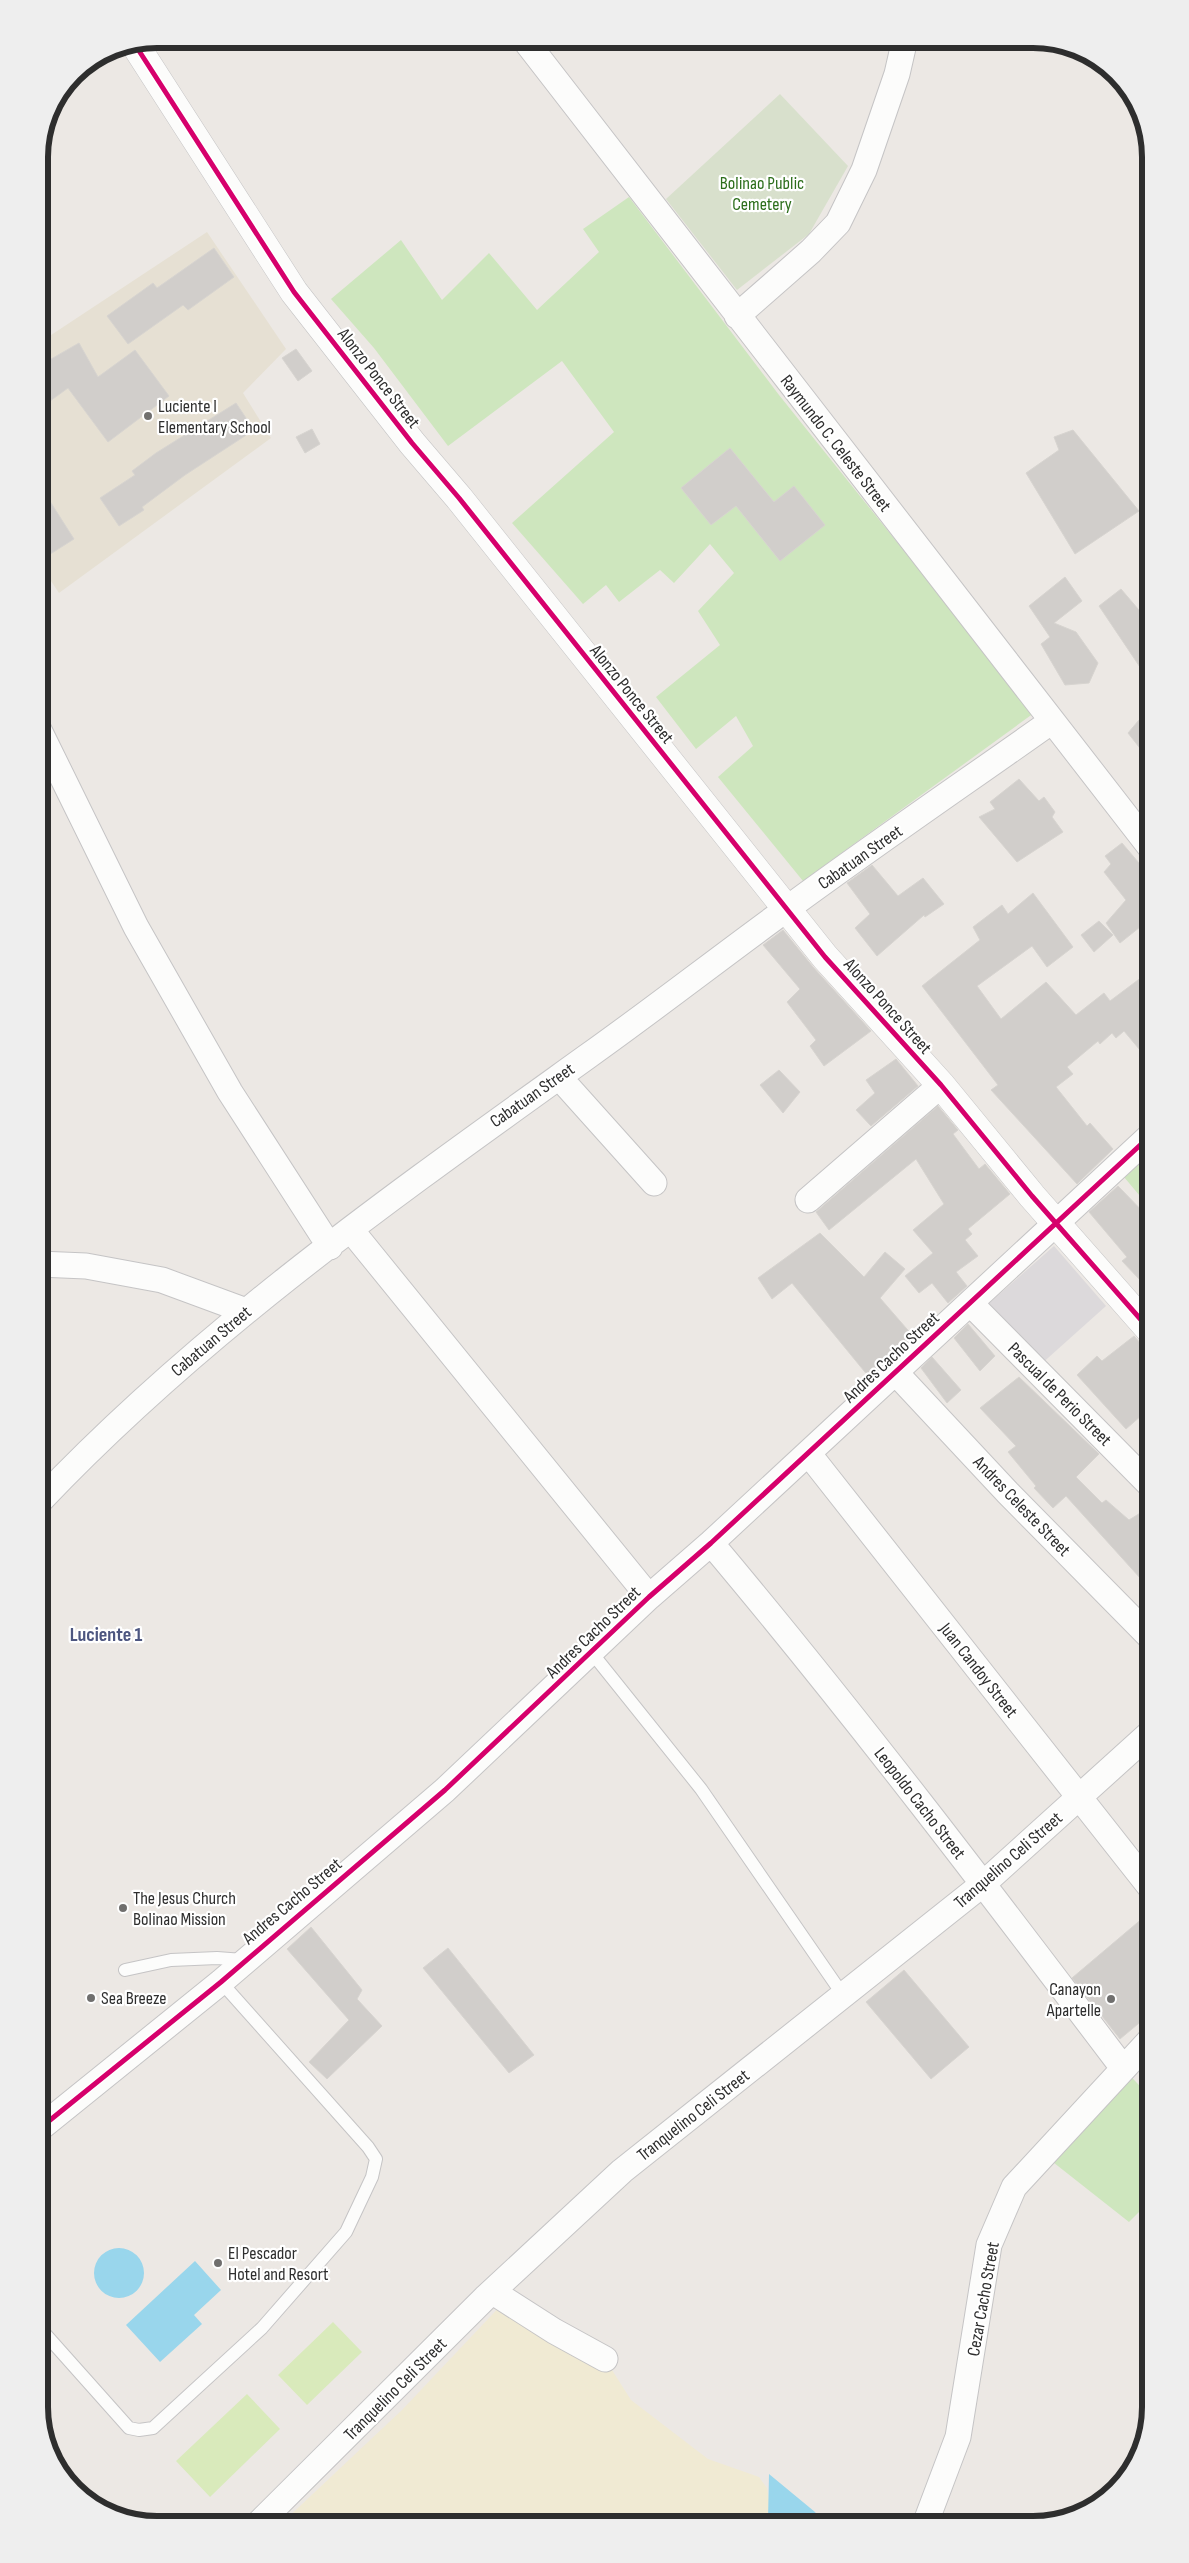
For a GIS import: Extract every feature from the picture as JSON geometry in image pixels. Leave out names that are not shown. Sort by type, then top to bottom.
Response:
[{"type":"street","name":"Raymundo C. Celeste Street","points":[[531,48],[1142,837]]},
{"type":"street","points":[[737,316],[811,251],[838,223],[864,170],[897,74],[903,48]]},
{"type":"street","name":"Alonzo Ponce Street","points":[[138,50],[294,292],[412,443],[459,498],[825,957],[941,1084],[1057,1223],[1142,1321]]},
{"type":"street","name":"Cabatuan Street","points":[[48,1493],[180,1366],[246,1311],[451,1152],[559,1077],[786,909],[1052,721]]},
{"type":"street","points":[[48,748],[146,945],[230,1092],[330,1247]]},
{"type":"street","points":[[559,1077],[654,1183]]},
{"type":"street","points":[[808,1200],[941,1084]]},
{"type":"street","name":"Andres Cacho Street","points":[[48,2122],[221,1982],[243,1960],[445,1790],[592,1653],[649,1597],[711,1543],[1142,1143]]},
{"type":"street","points":[[351,1230],[649,1597]]},
{"type":"street","points":[[48,1264],[86,1266],[162,1280],[246,1311]]},
{"type":"street","name":"Pascual de Perio Street","points":[[970,1304],[1142,1477]]},
{"type":"street","name":"Andres Celeste Street","points":[[895,1372],[1008,1493],[1142,1629]]},
{"type":"street","name":"Juan Candoy Street","points":[[808,1453],[1142,1877]]},
{"type":"street","name":"Leopoldo Cacho Street","points":[[711,1543],[776,1620],[983,1884],[1123,2068]]},
{"type":"street","name":"Tranquelino Celi Street","points":[[267,2515],[493,2292],[622,2171],[983,1884],[1142,1740]]},
{"type":"street","name":"Cezar Cacho Street","points":[[928,2516],[958,2437],[989,2245],[1014,2187],[1142,2048]]},
{"type":"street","points":[[493,2292],[554,2331],[605,2359]]},
{"type":"lane","points":[[592,1653],[701,1789],[843,1995]]},
{"type":"lane","points":[[125,1970],[171,1960],[217,1958],[243,1960]]},
{"type":"lane","points":[[48,2337],[129,2428],[139,2430],[153,2428],[262,2328],[346,2232],[372,2177],[376,2159],[368,2147],[221,1982]]},
{"type":"shaded area","name":"Luciente I Elementary School","points":[[207,232],[286,349],[243,393],[271,438],[59,593],[48,576],[48,337]]},
{"type":"shaded area","points":[[1054,1246],[1106,1306],[1039,1366],[987,1305]]},
{"type":"green space","name":"Bolinao Public Cemetery","points":[[780,94],[848,166],[809,234],[737,290],[666,199]]},
{"type":"green space","points":[[629,197],[779,395],[1034,713],[803,881],[718,777],[753,746],[736,716],[696,749],[656,697],[720,645],[698,611],[734,573],[710,544],[674,583],[660,570],[619,602],[606,585],[583,604],[512,523],[614,432],[562,361],[448,446],[374,348],[331,299],[401,240],[442,300],[489,253],[537,310],[599,252],[583,229]]},
{"type":"green space","points":[[1142,1160],[1142,1198],[1124,1177]]},
{"type":"green space","points":[[1123,2068],[1142,2088],[1142,2209],[1129,2222],[1044,2155]]},
{"type":"green space","points":[[333,2322],[362,2352],[307,2405],[278,2375]]},
{"type":"green space","points":[[247,2394],[280,2429],[210,2497],[176,2461]]},
{"type":"sand","points":[[506,2300],[605,2359],[631,2400],[708,2459],[759,2477],[767,2488],[770,2506],[769,2516],[290,2515],[402,2410]]},
{"type":"water","points":[[114,2248],[124,2248],[137,2255],[144,2268],[144,2278],[137,2291],[124,2298],[114,2298],[105,2294],[98,2287],[94,2278],[94,2268],[98,2259],[105,2252]]},
{"type":"water","points":[[195,2261],[221,2290],[194,2315],[202,2324],[160,2362],[126,2325]]},
{"type":"water","points":[[769,2474],[818,2516],[768,2516]]},
{"type":"building","points":[[214,248],[234,277],[188,310],[183,305],[128,344],[107,316],[153,283],[157,288]]},
{"type":"building","points":[[79,343],[98,377],[135,350],[169,396],[108,442],[68,388],[48,402],[48,361]]},
{"type":"building","points":[[296,349],[312,371],[298,381],[282,358]]},
{"type":"building","points":[[236,403],[254,430],[185,475],[142,507],[144,510],[119,526],[100,498],[135,475],[132,471],[156,453]]},
{"type":"building","points":[[312,429],[320,444],[305,453],[296,437]]},
{"type":"building","points":[[1073,430],[1139,511],[1075,554],[1026,473],[1059,450],[1054,437]]},
{"type":"building","points":[[730,448],[774,502],[794,486],[825,525],[780,561],[736,506],[711,525],[681,488]]},
{"type":"building","points":[[48,498],[74,539],[48,555]]},
{"type":"building","points":[[1065,577],[1082,601],[1054,623],[1076,632],[1098,663],[1089,683],[1065,685],[1041,644],[1050,637],[1029,606]]},
{"type":"building","points":[[1121,589],[1142,614],[1142,670],[1099,606]]},
{"type":"building","points":[[1139,720],[1142,724],[1142,751],[1128,733]]},
{"type":"building","points":[[1019,779],[1039,801],[1044,797],[1055,812],[1052,817],[1063,832],[1017,862],[979,817],[995,809],[990,802]]},
{"type":"building","points":[[1122,843],[1142,867],[1142,925],[1120,943],[1106,923],[1126,900],[1104,872],[1111,864],[1105,856]]},
{"type":"building","points":[[872,865],[898,896],[923,878],[944,904],[925,917],[924,915],[877,956],[855,928],[870,914],[847,883]]},
{"type":"building","points":[[1033,893],[1073,947],[1047,967],[1032,946],[977,986],[1001,1019],[1046,982],[1076,1015],[1104,993],[1110,1001],[1142,977],[1142,1052],[1124,1031],[1116,1038],[1112,1033],[1100,1044],[1098,1041],[1067,1067],[1073,1074],[1056,1087],[1087,1126],[1090,1123],[1113,1149],[1077,1184],[991,1090],[998,1085],[922,986],[980,940],[973,927],[1002,905],[1008,914]]},
{"type":"building","points":[[1099,921],[1113,935],[1094,952],[1081,935]]},
{"type":"building","points":[[783,930],[813,967],[871,1031],[824,1066],[810,1046],[816,1040],[787,1002],[800,989],[763,945]]},
{"type":"building","points":[[896,1059],[918,1086],[871,1126],[856,1110],[875,1093],[866,1080]]},
{"type":"building","points":[[779,1070],[800,1092],[783,1113],[760,1085]]},
{"type":"building","points":[[938,1106],[958,1130],[953,1134],[979,1169],[985,1164],[1010,1194],[968,1229],[972,1234],[965,1240],[978,1256],[956,1272],[967,1286],[948,1303],[932,1283],[919,1293],[905,1276],[933,1253],[913,1230],[944,1204],[916,1159],[829,1230],[816,1212]]},
{"type":"building","points":[[1118,1186],[1142,1211],[1142,1278],[1140,1280],[1122,1261],[1127,1257],[1089,1212]]},
{"type":"building","points":[[820,1233],[864,1277],[885,1252],[905,1269],[880,1298],[913,1336],[869,1377],[792,1283],[772,1299],[758,1278]]},
{"type":"building","points":[[968,1324],[995,1356],[980,1371],[954,1338]]},
{"type":"building","points":[[1134,1336],[1142,1345],[1142,1415],[1126,1429],[1077,1375],[1097,1356],[1102,1361]]},
{"type":"building","points":[[932,1357],[961,1390],[947,1403],[921,1368]]},
{"type":"building","points":[[1019,1377],[1099,1454],[1076,1477],[1102,1503],[1106,1500],[1129,1520],[1142,1512],[1142,1580],[1066,1496],[1053,1508],[1034,1488],[1036,1486],[1008,1452],[1016,1446],[980,1408]]},
{"type":"building","points":[[1142,1919],[1142,2021],[1120,2039],[1072,1978]]},
{"type":"building","points":[[311,1927],[362,1990],[357,1999],[382,2026],[327,2079],[309,2062],[349,2020],[287,1949]]},
{"type":"building","points":[[448,1948],[534,2055],[509,2073],[423,1968]]},
{"type":"building","points":[[904,1970],[969,2047],[931,2079],[866,2002]]},
{"type":"cycle path","points":[[138,50],[294,292],[412,443],[459,498],[825,957],[941,1085],[1032,1196],[1142,1321]]},
{"type":"cycle path","points":[[48,2122],[221,1982],[445,1790],[649,1597],[711,1543],[1142,1143]]},
{"type":"place","name":"Luciente I Elementary School","points":[[148,416]]},
{"type":"place","name":"The Jesus Church Bolinao Mission","points":[[123,1908]]},
{"type":"place","name":"Sea Breeze","points":[[91,1998]]},
{"type":"place","name":"Canayon Apartelle","points":[[1111,1999]]},
{"type":"place","name":"El Pescador Hotel and Resort","points":[[218,2263]]},
{"type":"district","name":"Luciente 1","points":[[106,1634]]}]
